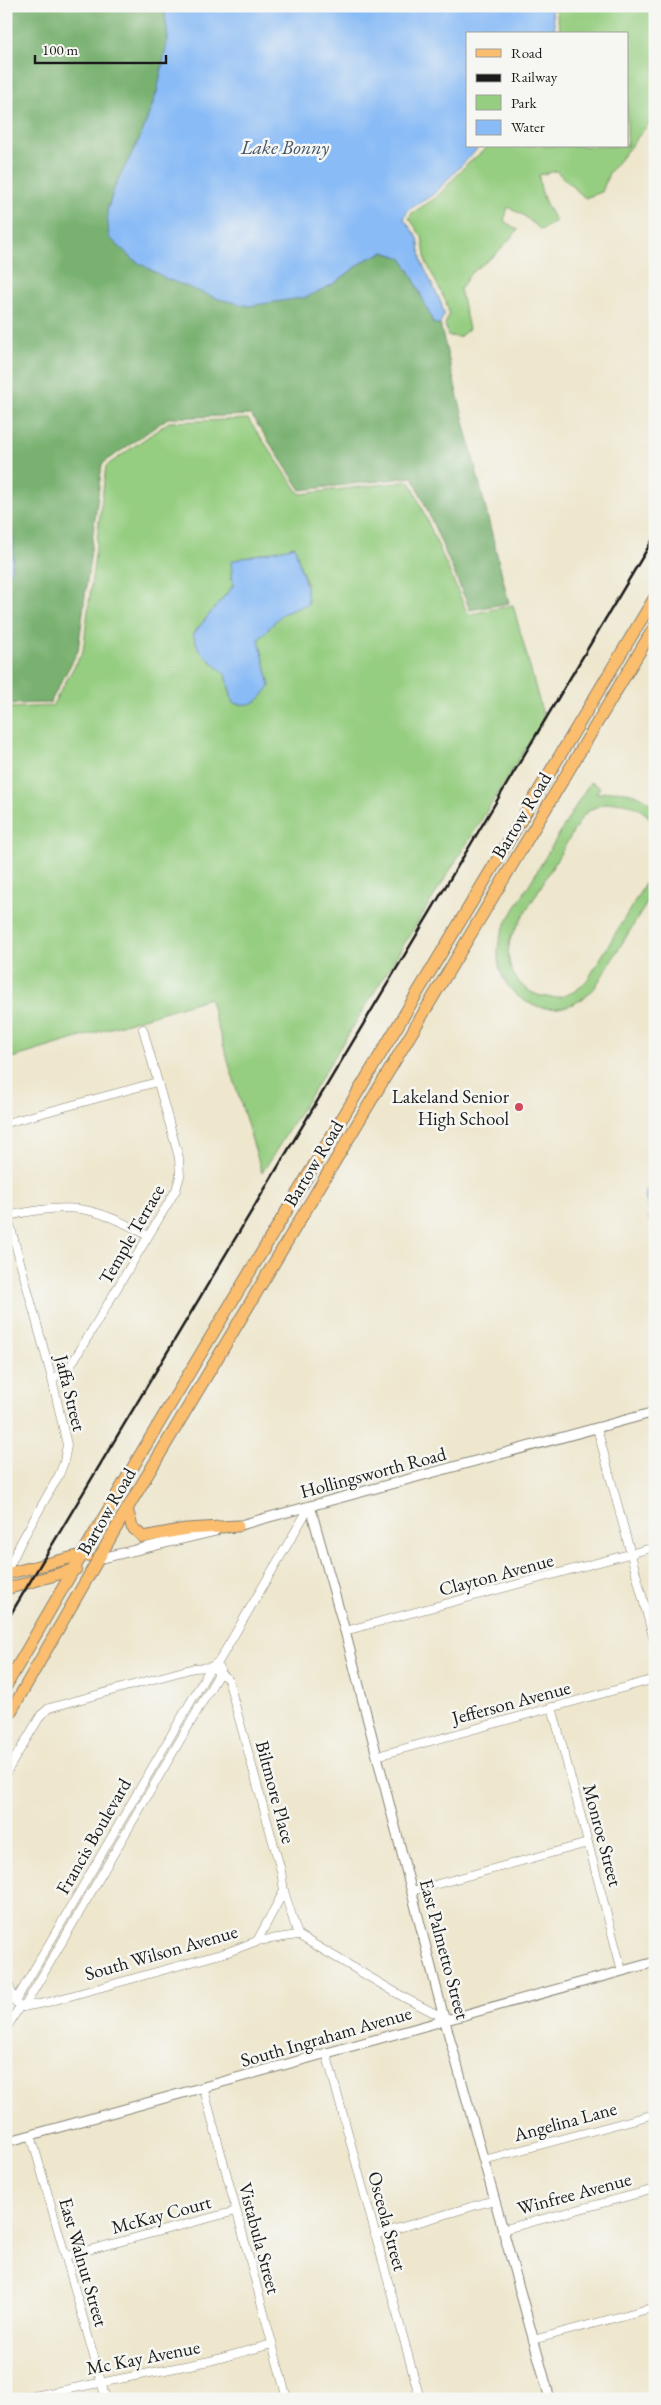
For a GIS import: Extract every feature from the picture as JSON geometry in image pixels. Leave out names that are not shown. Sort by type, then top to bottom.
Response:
[{"type":"main road","name":"Bartow Road","points":[[6,1686],[389,1039],[655,597]]},
{"type":"main road","name":"Bartow Road","points":[[6,1720],[127,1509],[655,626]]},
{"type":"main road","points":[[127,1509],[132,1527],[143,1537],[186,1529],[238,1526]]},
{"type":"main road","points":[[6,1574],[82,1555],[98,1559]]},
{"type":"main road","points":[[6,1589],[75,1570],[98,1559]]},
{"type":"street","name":"Temple Terrace","points":[[52,1379],[68,1370],[176,1190],[180,1176],[179,1158],[143,1029]]},
{"type":"street","points":[[389,1039],[403,1047]]},
{"type":"street","points":[[6,1123],[157,1082]]},
{"type":"street","points":[[7,1213],[47,1208],[83,1208],[122,1220],[148,1236]]},
{"type":"street","name":"Jaffa Street","points":[[6,1574],[64,1462],[67,1445],[52,1379],[7,1213]]},
{"type":"street","name":"Hollingsworth Road","points":[[98,1559],[238,1526],[655,1412]]},
{"type":"street","points":[[597,1428],[655,1644]]},
{"type":"street","name":"East Palmetto Street","points":[[310,1506],[345,1631],[502,2230],[550,2399]]},
{"type":"street","name":"Francis Boulevard","points":[[20,2005],[81,1889],[211,1667],[219,1661],[310,1506]]},
{"type":"street","name":"Clayton Avenue","points":[[345,1631],[655,1547]]},
{"type":"street","points":[[219,1661],[220,1672]]},
{"type":"street","points":[[6,1773],[41,1716],[49,1708],[194,1668],[211,1667],[220,1672]]},
{"type":"street","name":"Francis Boulevard","points":[[6,2029],[90,1894],[220,1672]]},
{"type":"street","name":"Biltmore Place","points":[[220,1672],[228,1679],[281,1871],[284,1892],[298,1934]]},
{"type":"street","name":"Jefferson Avenue","points":[[377,1756],[655,1679]]},
{"type":"street","name":"Monroe Street","points":[[552,1707],[622,1970]]},
{"type":"street","points":[[146,1778],[155,1784]]},
{"type":"street","points":[[412,1891],[588,1843]]},
{"type":"street","points":[[81,1889],[90,1894]]},
{"type":"street","name":"South Wilson Avenue","points":[[20,2005],[228,1952],[257,1941],[284,1892]]},
{"type":"street","points":[[257,1941],[298,1934],[405,1998],[446,2018]]},
{"type":"street","name":"South Ingraham Avenue","points":[[6,2142],[446,2018],[655,1962]]},
{"type":"street","points":[[6,1977],[20,2005]]},
{"type":"street","name":"Osceola Street","points":[[326,2052],[420,2399]]},
{"type":"street","name":"Vistabula Street","points":[[203,2086],[287,2399]]},
{"type":"street","name":"Angelina Lane","points":[[484,2160],[655,2114]]},
{"type":"street","name":"East Walnut Street","points":[[31,2135],[106,2399]]},
{"type":"street","name":"Winfree Avenue","points":[[502,2230],[655,2189]]},
{"type":"street","name":"Winfree Avenue","points":[[375,2235],[494,2200]]},
{"type":"street","name":"McKay Court","points":[[66,2256],[236,2211]]},
{"type":"street","points":[[533,2340],[655,2308]]},
{"type":"street","name":"Mc Kay Avenue","points":[[19,2399],[210,2361],[272,2344]]},
{"type":"green space","points":[[6,6],[164,6],[168,38],[157,92],[141,136],[115,186],[107,211],[333,284],[367,259],[383,252],[402,258],[412,275],[434,324],[440,324],[509,603],[470,610],[413,477],[301,490],[251,415],[168,418],[102,464],[78,651],[50,703],[6,704],[6,581],[13,560],[11,523],[6,507]]},
{"type":"green space","points":[[555,6],[655,6],[655,116],[609,173],[602,192],[585,198],[556,171],[539,175],[544,199],[556,221],[541,230],[523,215],[508,207],[504,221],[518,230],[496,254],[471,273],[460,289],[469,329],[459,337],[448,336],[445,324],[449,314],[446,302],[426,262],[422,237],[409,218],[412,213],[437,197],[466,165],[487,148],[628,148],[628,32],[561,32]]},
{"type":"green space","points":[[248,419],[300,494],[410,481],[467,612],[471,614],[513,605],[544,719],[262,1173],[209,998],[6,1060],[6,708],[52,706],[83,651],[106,466],[169,422]],"holes":[[[295,546],[299,564],[307,584],[258,639],[270,686],[233,703],[226,675],[193,634],[233,586],[231,572]]]},
{"type":"green space","points":[[590,782],[600,787],[596,794],[620,791],[642,797],[655,807],[655,825],[640,809],[620,803],[600,805],[582,817],[511,937],[509,955],[512,971],[521,984],[533,993],[547,997],[562,996],[577,989],[590,976],[655,867],[655,890],[594,989],[575,1003],[556,1008],[537,1006],[521,998],[508,985],[500,968],[498,947],[505,925]]},
{"type":"water","name":"Lake Bonny","points":[[164,6],[551,6],[556,32],[466,32],[466,148],[478,148],[434,194],[408,210],[404,219],[418,238],[422,263],[441,303],[444,314],[440,324],[434,324],[412,275],[402,258],[384,252],[367,259],[333,284],[307,297],[249,306],[219,299],[167,279],[134,260],[109,237],[107,211],[115,186],[141,136],[157,92],[168,38]]},
{"type":"water","points":[[6,507],[11,525],[13,554],[10,573],[6,581]]},
{"type":"water","points":[[295,546],[308,604],[282,614],[259,639],[270,686],[259,699],[251,704],[233,703],[226,675],[199,650],[193,634],[233,586],[231,561]]},
{"type":"water","points":[[655,1176],[655,1222],[649,1220],[650,1214],[646,1201],[646,1192]]},
{"type":"railway","points":[[6,1622],[655,536]]},
{"type":"place","name":"Lakeland Senior High School","points":[[519,1107]]}]
